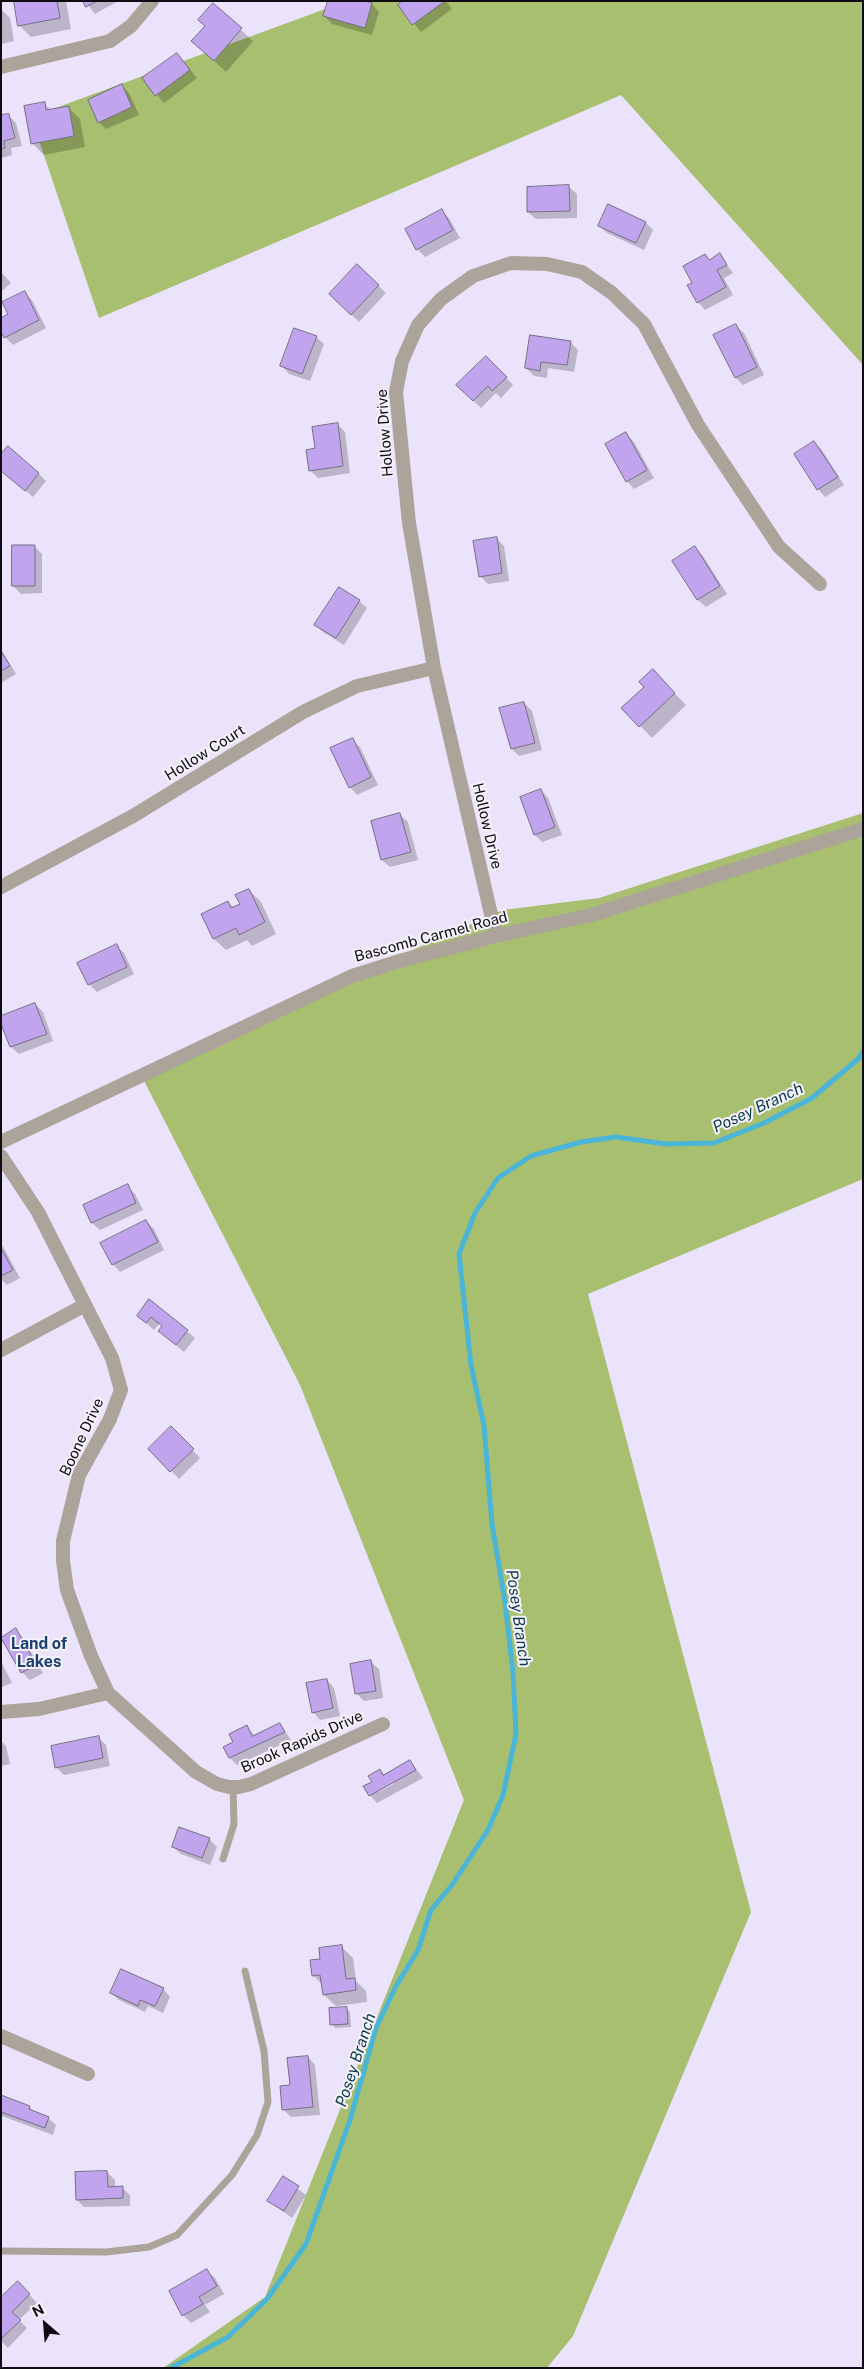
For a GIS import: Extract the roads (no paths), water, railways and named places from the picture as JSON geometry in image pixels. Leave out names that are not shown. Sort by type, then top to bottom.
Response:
[{"type":"street","points":[[1,68],[110,41],[131,26],[152,1]]},
{"type":"street","name":"Hollow Drive","points":[[496,936],[434,668],[409,523],[396,392],[402,361],[418,325],[441,299],[474,276],[510,263],[547,264],[582,272],[612,294],[644,324],[698,425],[780,547],[820,584]]},
{"type":"street","name":"Hollow Court","points":[[1,887],[134,816],[303,712],[357,686],[434,668]]},
{"type":"street","name":"Bascomb Carmel Road","points":[[1,1142],[352,976],[496,936],[591,915],[863,829]]},
{"type":"street","name":"Boone Drive","points":[[1,1156],[38,1212],[112,1358],[121,1390],[110,1419],[79,1475],[63,1541],[63,1561],[67,1590],[91,1656],[108,1693]]},
{"type":"street","points":[[1,1350],[85,1305]]},
{"type":"street","points":[[1,1712],[39,1709],[108,1693]]},
{"type":"street","name":"Brook Rapids Drive","points":[[108,1693],[196,1772],[216,1784],[233,1787],[251,1784],[383,1724]]},
{"type":"street","points":[[1,2036],[88,2074]]},
{"type":"lane","name":"Brook Rapids Drive","points":[[223,1859],[234,1824],[233,1787]]},
{"type":"lane","points":[[1,2252],[106,2252],[149,2247],[177,2234],[232,2175],[257,2135],[268,2102],[264,2051],[245,1971]]},
{"type":"waterway","name":"Posey Branch","points":[[171,2368],[228,2337],[267,2299],[306,2244],[350,2120],[376,2028],[396,1986],[418,1950],[431,1910],[452,1885],[488,1830],[503,1795],[516,1734],[513,1672],[505,1602],[492,1524],[484,1426],[471,1365],[459,1254],[475,1213],[498,1178],[531,1156],[581,1142],[616,1137],[666,1144],[714,1143],[764,1123],[812,1098],[858,1059],[863,1051]]},
{"type":"district","name":"Land of Lakes","points":[[39,1653]]}]
